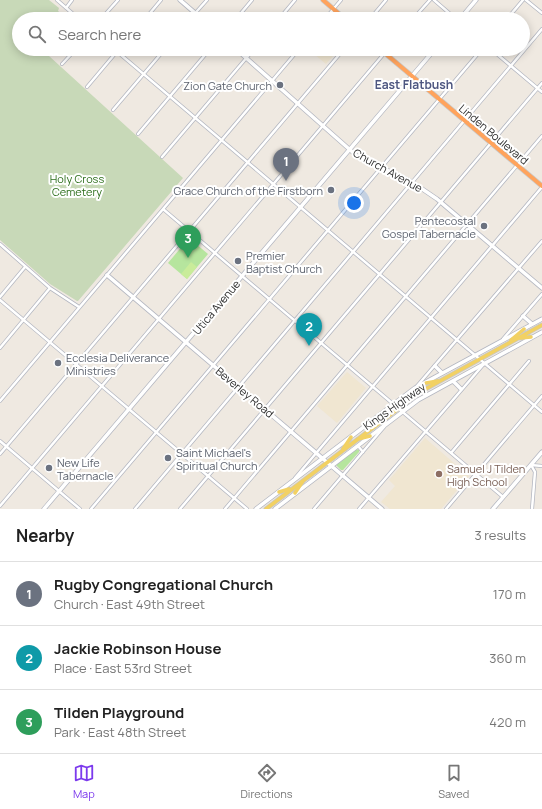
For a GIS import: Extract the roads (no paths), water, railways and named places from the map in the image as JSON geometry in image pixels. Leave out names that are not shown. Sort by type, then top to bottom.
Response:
[{"type":"highway","points":[[322,0],[337,12]]},
{"type":"highway","name":"Linden Boulevard","points":[[391,56],[412,76],[542,187]]},
{"type":"main road","points":[[180,0],[194,12]]},
{"type":"main road","points":[[466,12],[476,0]]},
{"type":"main road","name":"Utica Avenue","points":[[44,509],[429,56]]},
{"type":"main road","name":"Church Avenue","points":[[246,58],[357,156],[412,182],[441,202],[542,288]]},
{"type":"main road","name":"Beverley Road","points":[[107,275],[382,509]]},
{"type":"main road","points":[[523,316],[532,324]]},
{"type":"main road","name":"Kings Highway","points":[[256,509],[415,388],[542,319]]},
{"type":"main road","name":"Kings Highway","points":[[266,509],[420,392],[542,325]]},
{"type":"main road","points":[[506,345],[524,329]]},
{"type":"main road","name":"Kings Highway","points":[[275,509],[418,400],[542,332]]},
{"type":"main road","points":[[519,338],[532,337]]},
{"type":"main road","points":[[435,366],[442,374]]},
{"type":"main road","points":[[426,383],[441,381]]},
{"type":"main road","points":[[453,381],[461,389]]},
{"type":"main road","points":[[357,439],[370,436]]},
{"type":"main road","points":[[341,452],[351,437]]},
{"type":"main road","points":[[493,509],[542,452]]},
{"type":"main road","points":[[295,493],[305,478]]},
{"type":"main road","points":[[279,492],[292,488]]},
{"type":"street","points":[[57,0],[71,12]]},
{"type":"street","points":[[66,8],[72,0]]},
{"type":"street","points":[[107,12],[118,0]]},
{"type":"street","points":[[151,12],[161,0]]},
{"type":"street","points":[[196,12],[207,0]]},
{"type":"street","points":[[242,12],[252,0]]},
{"type":"street","points":[[285,12],[295,0]]},
{"type":"street","points":[[331,12],[341,0]]},
{"type":"street","points":[[376,12],[386,0]]},
{"type":"street","points":[[420,12],[430,0]]},
{"type":"street","points":[[434,0],[448,12]]},
{"type":"street","points":[[513,12],[523,0]]},
{"type":"street","points":[[526,0],[542,13]]},
{"type":"street","points":[[530,44],[542,30]]},
{"type":"street","points":[[62,64],[69,56]]},
{"type":"street","points":[[87,87],[113,56]]},
{"type":"street","points":[[124,56],[170,97],[542,412]]},
{"type":"street","points":[[113,110],[159,56]]},
{"type":"street","points":[[138,134],[204,56]]},
{"type":"street","points":[[0,401],[293,56]]},
{"type":"street","points":[[0,454],[338,56]]},
{"type":"street","points":[[0,506],[382,56]]},
{"type":"street","points":[[91,509],[476,56]]},
{"type":"street","points":[[499,56],[542,92]]},
{"type":"street","points":[[135,509],[520,56]]},
{"type":"street","points":[[162,157],[246,58]]},
{"type":"street","points":[[180,509],[542,82]]},
{"type":"street","points":[[225,509],[542,136]]},
{"type":"street","points":[[290,483],[542,187]]},
{"type":"street","points":[[163,209],[503,498]]},
{"type":"street","points":[[415,388],[542,241]]},
{"type":"street","points":[[0,244],[50,288],[79,307]]},
{"type":"street","points":[[0,297],[25,267]]},
{"type":"street","points":[[0,348],[50,288]]},
{"type":"street","points":[[502,341],[542,294]]},
{"type":"street","points":[[0,300],[247,509]]},
{"type":"street","points":[[451,453],[529,361]]},
{"type":"street","points":[[359,509],[484,363]]},
{"type":"street","points":[[446,509],[542,396]]},
{"type":"street","points":[[314,509],[388,422]]},
{"type":"street","points":[[0,441],[80,509]]},
{"type":"street","points":[[358,446],[363,452]]},
{"type":"street","points":[[531,465],[542,466]]},
{"type":"street","points":[[531,465],[535,472],[532,509]]},
{"type":"street","points":[[498,504],[498,509]]},
{"type":"place","name":"Zion Gate Church","points":[[280,85]]},
{"type":"place","name":"Rugby Congregational Church","points":[[286,181]]},
{"type":"place","name":"Grace Church of the Firstborn","points":[[331,190]]},
{"type":"place","name":"Pentecostal Gospel Tabernacle","points":[[484,226]]},
{"type":"place","name":"Tilden Playground","points":[[188,258]]},
{"type":"place","name":"Premier Baptist Church","points":[[238,261]]},
{"type":"place","name":"Jackie Robinson House","points":[[309,346]]},
{"type":"place","name":"Ecclesia Deliverance Ministries","points":[[58,363]]},
{"type":"place","name":"Saint Michael's Spiritual Church","points":[[168,458]]},
{"type":"place","name":"New Life Tabernacle","points":[[49,468]]},
{"type":"place","name":"Samuel J Tilden High School","points":[[439,474]]},
{"type":"district","name":"East Flatbush","points":[[414,84]]},
{"type":"park label","name":"Holy Cross Cemetery","points":[[77,184]]}]
